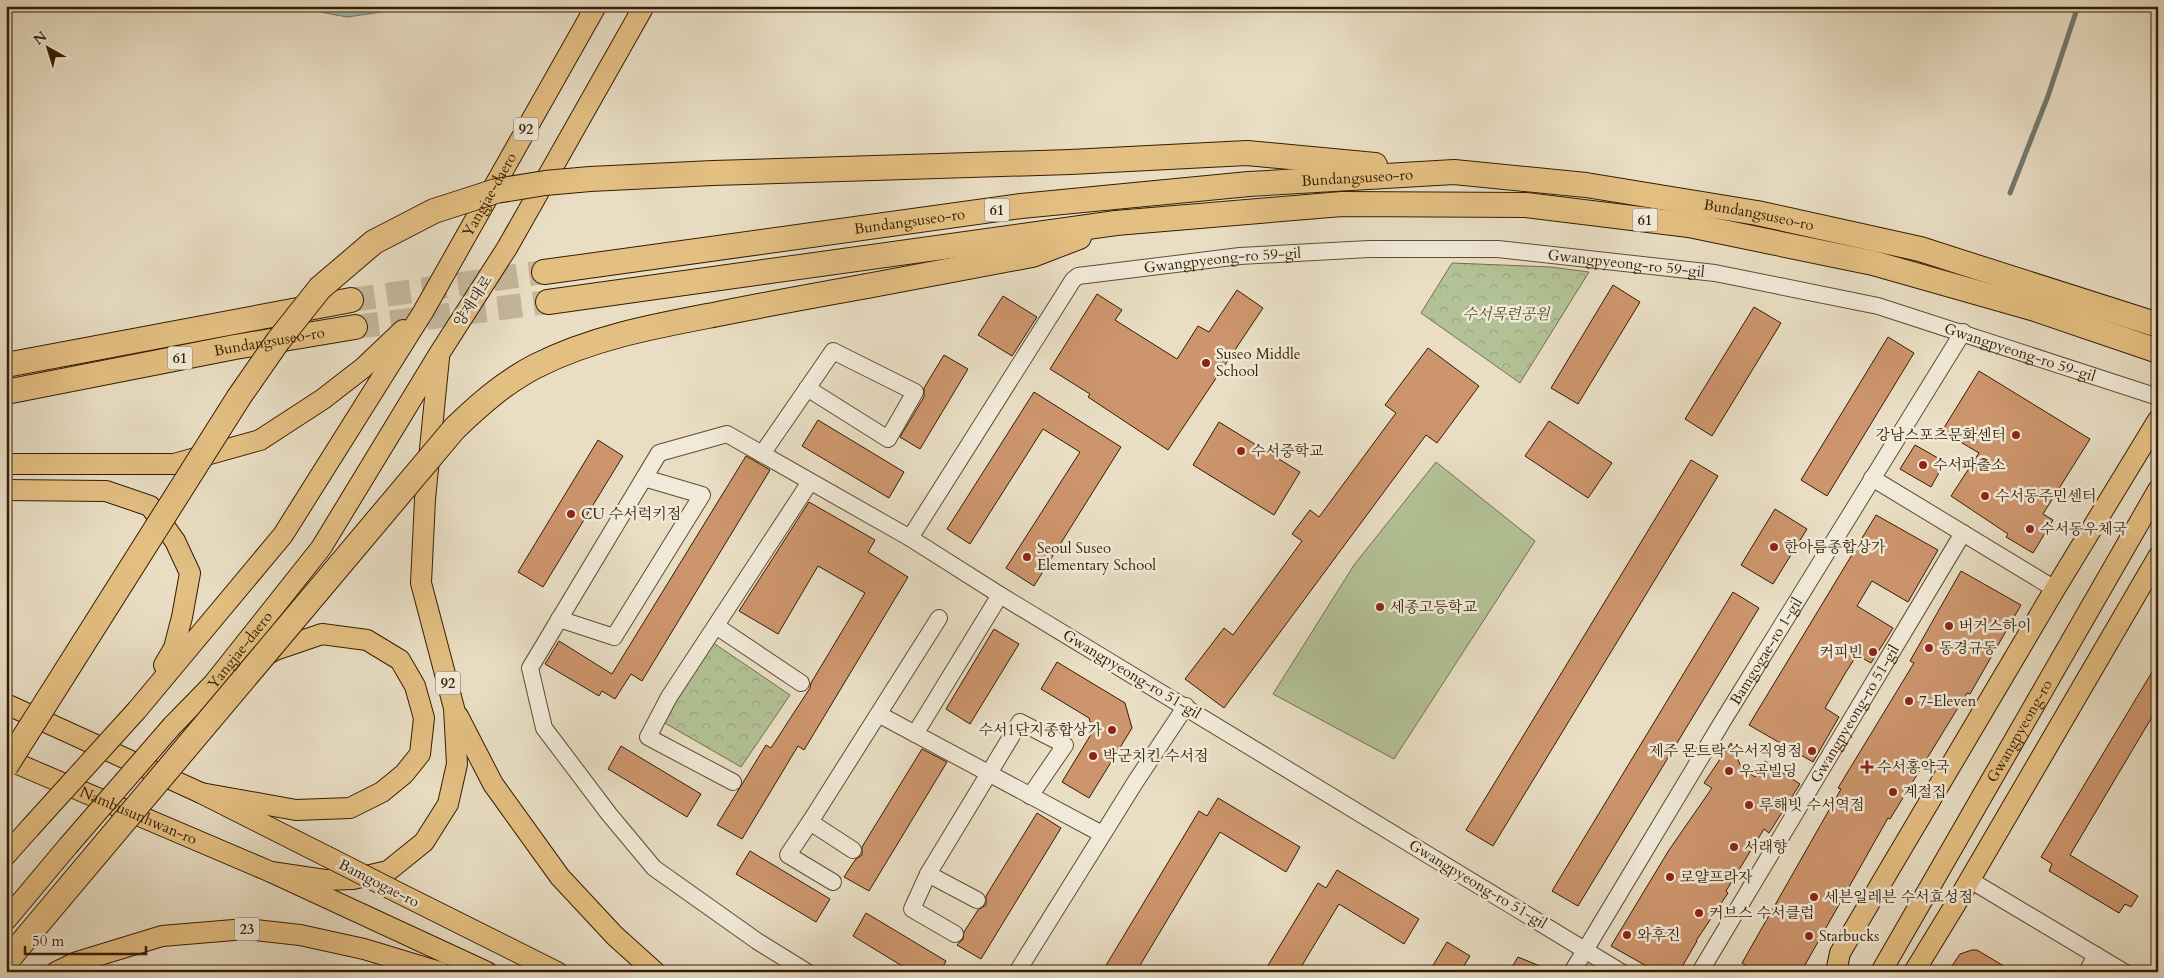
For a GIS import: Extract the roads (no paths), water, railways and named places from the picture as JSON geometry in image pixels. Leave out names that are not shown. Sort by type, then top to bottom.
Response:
[{"type":"highway","points":[[6,766],[239,397],[320,288],[374,242],[434,211],[496,192],[545,183],[713,173],[1070,162],[1247,153],[1454,172]]},
{"type":"highway","name":"Bundangsuseo-ro","points":[[544,272],[1021,206],[1249,184],[1454,172],[1586,185],[1757,213],[1920,249],[2158,324]]},
{"type":"highway","name":"Bundangsuseo-ro","points":[[548,302],[1116,223],[1342,204],[1536,206],[1689,226],[1873,263],[2034,309],[2158,351]]},
{"type":"highway","points":[[8,959],[455,428],[476,407],[502,387],[536,366],[592,343],[648,327],[1032,255],[1116,223]]},
{"type":"highway","name":"Bundangsuseo-ro","points":[[6,365],[351,300]]},
{"type":"highway","name":"Bundangsuseo-ro","points":[[6,392],[234,347],[355,327]]},
{"type":"main road","name":"Yangjae-daero","points":[[423,312],[596,6]]},
{"type":"main road","name":"양재대로","points":[[440,354],[507,248],[644,6]]},
{"type":"main road","name":"92","points":[[6,464],[174,464],[260,440],[324,399],[363,368],[423,312]]},
{"type":"main road","points":[[6,855],[138,710],[284,535],[423,312]]},
{"type":"main road","name":"Yangjae-daero","points":[[6,920],[172,726],[212,684],[321,548],[440,354]]},
{"type":"main road","name":"92","points":[[271,872],[325,880],[353,879],[388,871],[424,842],[448,804],[457,764],[454,708],[421,583],[425,499],[440,354]]},
{"type":"main road","points":[[1836,972],[1840,953],[2055,588],[2158,420]]},
{"type":"main road","points":[[2122,478],[2150,451],[2158,450]]},
{"type":"main road","points":[[6,490],[106,491],[150,506],[175,540],[190,573],[182,617],[174,648],[138,710]]},
{"type":"main road","name":"Gwangpyeong-ro","points":[[1881,972],[2156,494]]},
{"type":"main road","points":[[1914,972],[1970,880],[2158,557]]},
{"type":"main road","points":[[6,704],[201,793],[296,810],[350,808],[382,792],[404,774],[420,754],[424,718],[415,686],[400,660],[367,640],[322,634],[275,650],[212,684]]},
{"type":"main road","points":[[454,708],[493,784],[560,877],[614,936],[655,972]]},
{"type":"main road","name":"Nambusunhwan-ro","points":[[6,759],[271,872]]},
{"type":"main road","name":"Bamgogae-ro","points":[[201,793],[557,972]]},
{"type":"main road","points":[[271,872],[487,972]]},
{"type":"main road","name":"23","points":[[56,972],[76,962],[162,936],[246,929],[300,935],[355,947],[440,972]]},
{"type":"street","name":"Gwangpyeong-ro 59-gil","points":[[910,538],[1073,280],[1078,276],[1240,256],[1369,249],[1498,249],[1715,273],[1878,306],[1964,332],[2158,397]]},
{"type":"street","name":"Bamgogae-ro 1-gil","points":[[1572,972],[1872,478],[1964,332]]},
{"type":"street","points":[[762,454],[807,388],[833,351],[914,392],[888,439],[807,388]]},
{"type":"street","name":"Gwangpyeong-ro 51-gil","points":[[806,972],[757,941],[654,868],[609,814],[544,728],[530,668],[659,452],[727,434],[910,538],[1000,595],[1186,706],[1621,972]]},
{"type":"street","points":[[559,619],[614,637],[702,495],[644,478]]},
{"type":"street","points":[[1872,478],[2055,588]]},
{"type":"street","points":[[733,782],[648,737],[669,697],[810,482]]},
{"type":"street","name":"Gwangpyeong-ro 51-gil","points":[[1700,972],[1963,533]]},
{"type":"street","points":[[915,734],[1000,595]]},
{"type":"street","points":[[833,882],[788,855],[880,715],[939,618]]},
{"type":"street","points":[[716,626],[802,683]]},
{"type":"street","points":[[1017,972],[1102,834],[1186,706]]},
{"type":"street","points":[[880,715],[1102,834]]},
{"type":"street","points":[[954,934],[912,909],[928,874],[1020,722],[1065,745],[1030,796]]},
{"type":"street","points":[[810,822],[853,850]]},
{"type":"street","points":[[928,874],[977,900]]},
{"type":"street","points":[[1970,880],[2124,972]]},
{"type":"street","points":[[2087,972],[2096,955]]},
{"type":"water","points":[[287,6],[424,6],[347,17]]},
{"type":"waterway","points":[[2010,193],[2048,96],[2078,6]]},
{"type":"tunnel","points":[[351,300],[544,272]]},
{"type":"tunnel","points":[[355,327],[548,302]]},
{"type":"place","name":"Suseo Middle School","points":[[1206,363]]},
{"type":"place","name":"강남스포츠문화센터","points":[[2016,435]]},
{"type":"place","name":"수서중학교","points":[[1241,451]]},
{"type":"place","name":"수서파출소","points":[[1923,465]]},
{"type":"place","name":"수서동주민센터","points":[[1985,496]]},
{"type":"place","name":"CU 수서럭키점","points":[[571,514]]},
{"type":"place","name":"수서동우체국","points":[[2030,529]]},
{"type":"place","name":"한아름종합상가","points":[[1774,547]]},
{"type":"place","name":"Seoul Suseo Elementary School","points":[[1027,557]]},
{"type":"place","name":"세종고등학교","points":[[1380,607]]},
{"type":"place","name":"버거스하이","points":[[1949,626]]},
{"type":"place","name":"동경규동","points":[[1929,648]]},
{"type":"place","name":"커피빈","points":[[1873,652]]},
{"type":"place","name":"7-Eleven","points":[[1909,701]]},
{"type":"place","name":"수서1단지종합상가","points":[[1112,730]]},
{"type":"place","name":"제주 몬트락 수서직영점","points":[[1812,751]]},
{"type":"place","name":"박군치킨 수서점","points":[[1093,756]]},
{"type":"place","name":"수서홍약국","points":[[1867,767]]},
{"type":"place","name":"우곡빌딩","points":[[1729,771]]},
{"type":"place","name":"계절집","points":[[1893,792]]},
{"type":"place","name":"루해빗 수서역점","points":[[1749,805]]},
{"type":"place","name":"서래향","points":[[1734,847]]},
{"type":"place","name":"로얄프라자","points":[[1670,877]]},
{"type":"place","name":"세븐일레븐 수서효성점","points":[[1814,897]]},
{"type":"place","name":"커브스 수서클럽","points":[[1699,913]]},
{"type":"place","name":"와후진","points":[[1627,935]]},
{"type":"place","name":"Starbucks","points":[[1809,936]]},
{"type":"park label","name":"수서목련공원","points":[[1506,314]]}]
